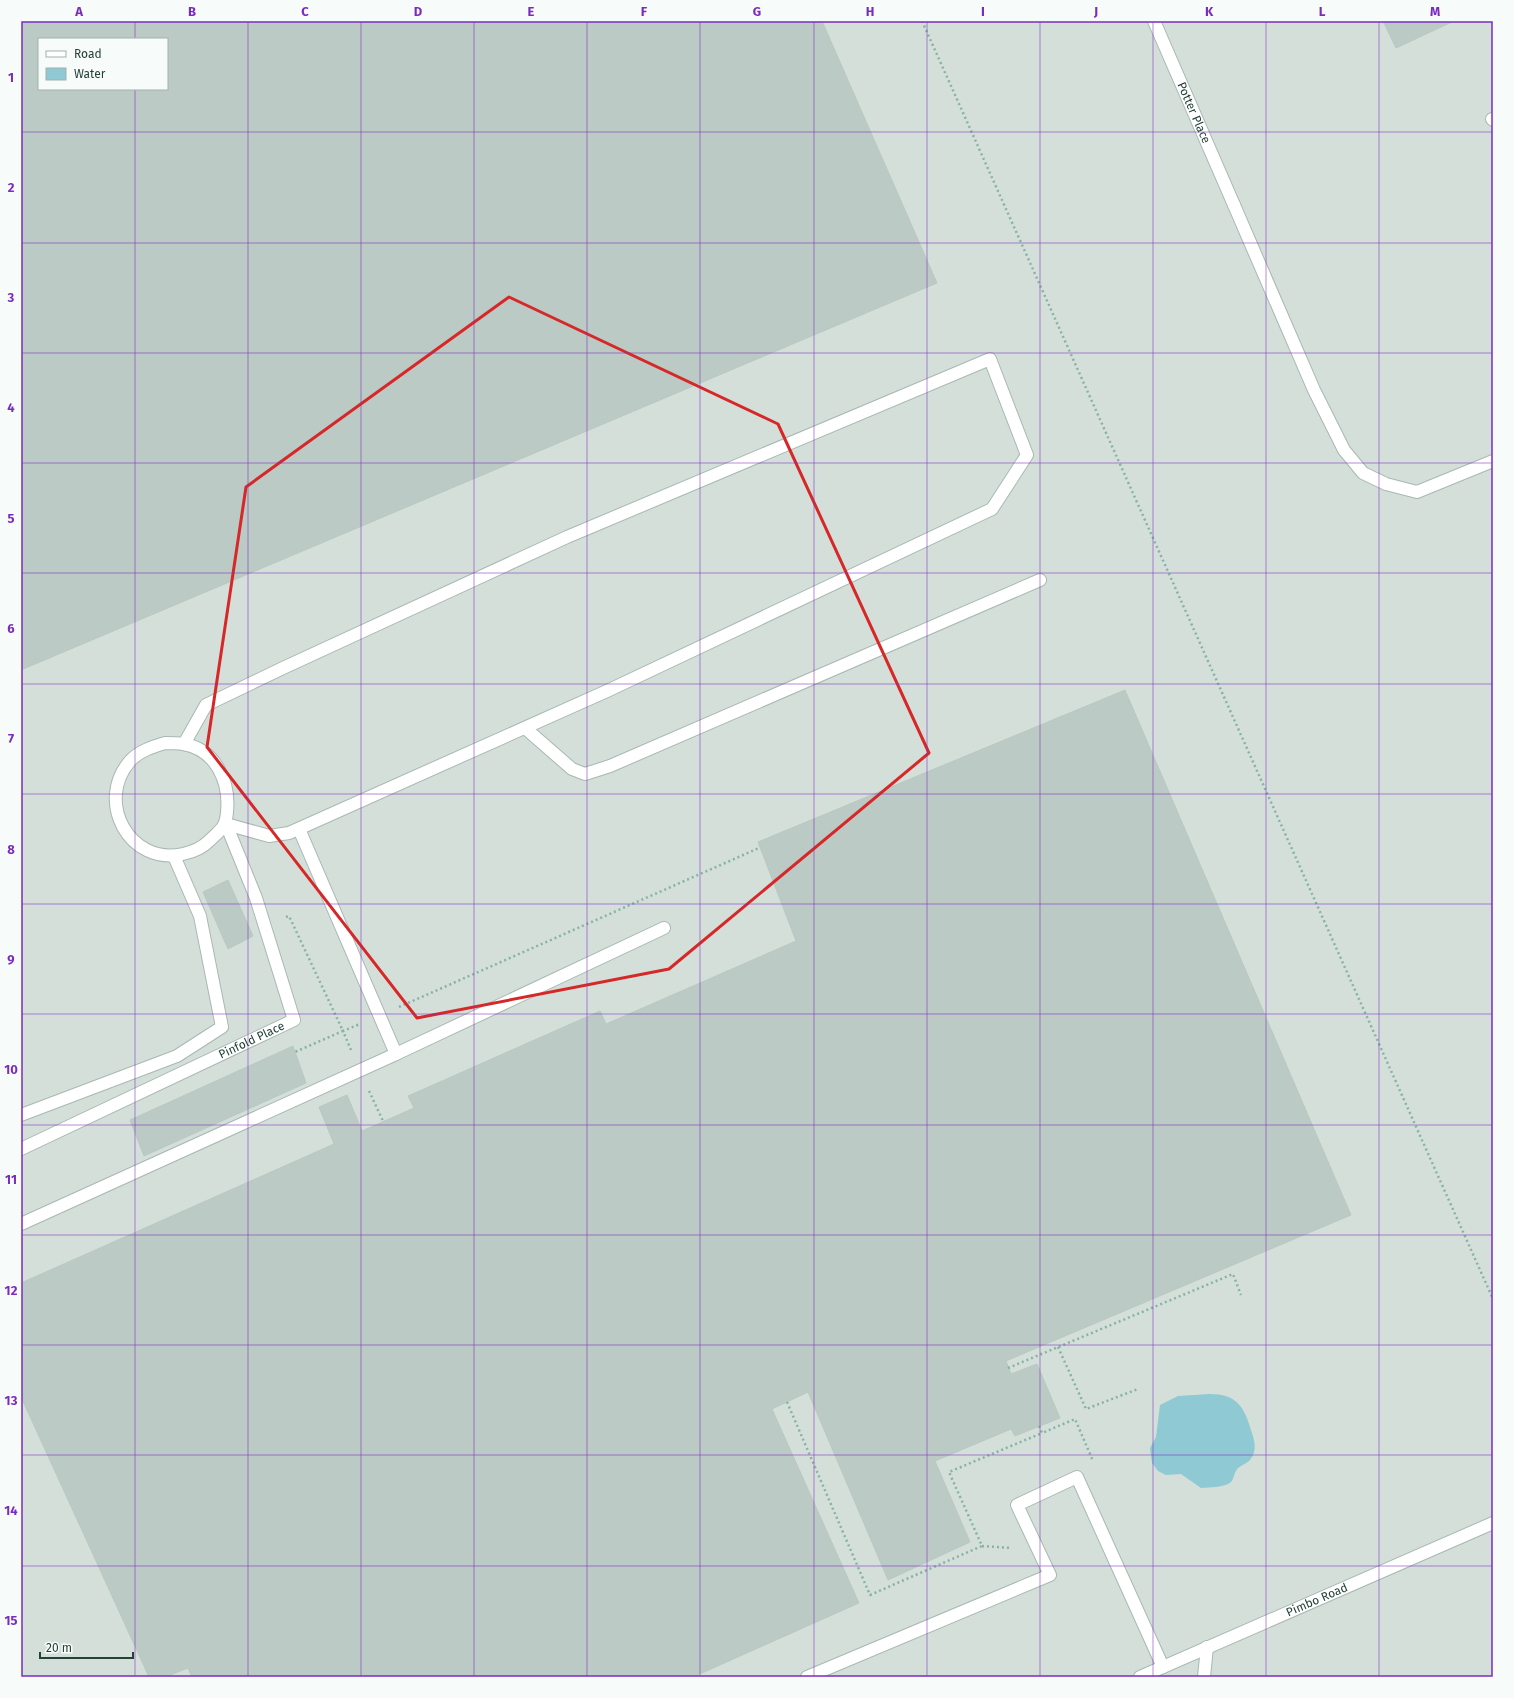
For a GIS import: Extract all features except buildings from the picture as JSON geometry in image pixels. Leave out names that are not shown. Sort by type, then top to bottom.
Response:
[{"type":"street","name":"Potter Place","points":[[1154,21],[1314,390],[1344,450],[1363,473],[1386,484],[1417,492],[1493,461]]},
{"type":"street","points":[[184,744],[206,705],[283,668],[567,538],[990,359],[1027,455],[992,509],[607,691],[299,829],[289,833],[269,836],[226,824]]},
{"type":"street","points":[[524,728],[572,769],[586,774],[610,766],[1040,580]]},
{"type":"street","name":"Pinfold Place","points":[[21,1149],[294,1020],[256,898],[226,824],[229,799],[226,780],[216,764],[202,751],[184,744],[165,743],[146,749],[131,760],[120,776],[115,794],[117,813],[125,831],[138,845],[155,854],[174,856],[190,853],[206,845],[226,824]]},
{"type":"street","points":[[299,829],[396,1054]]},
{"type":"street","name":"Pinfold Place","points":[[21,1115],[177,1056],[222,1027],[200,916],[174,856]]},
{"type":"street","points":[[21,1224],[396,1054],[664,928]]},
{"type":"street","points":[[807,1677],[1050,1575],[1016,1505],[1077,1477],[1163,1667]]},
{"type":"street","name":"Pimbo Road","points":[[1140,1677],[1493,1523]]},
{"type":"street","points":[[1204,1677],[1207,1647]]},
{"type":"path","points":[[922,21],[1493,1299]]},
{"type":"path","points":[[394,1009],[759,848]]},
{"type":"path","points":[[283,919],[289,916],[352,1052]]},
{"type":"path","points":[[295,1052],[364,1022]]},
{"type":"path","points":[[367,1087],[383,1121]]},
{"type":"path","points":[[1008,1368],[1233,1274],[1241,1295]]},
{"type":"path","points":[[1058,1347],[1086,1409],[1138,1389]]},
{"type":"path","points":[[787,1402],[845,1532],[870,1595],[982,1546],[1016,1549]]},
{"type":"path","points":[[982,1546],[949,1472],[1042,1433]]},
{"type":"highlighted area","points":[[509,297],[778,424],[929,753],[669,969],[417,1018],[207,747],[246,487]]},
{"type":"shaded area","points":[[21,21],[1493,21],[1493,1677],[21,1677]]},
{"type":"water","points":[[1210,1394],[1226,1396],[1233,1399],[1242,1408],[1253,1437],[1254,1454],[1249,1461],[1237,1470],[1233,1479],[1228,1484],[1201,1488],[1181,1474],[1166,1475],[1158,1471],[1152,1463],[1150,1448],[1156,1437],[1160,1405],[1178,1396]]}]
